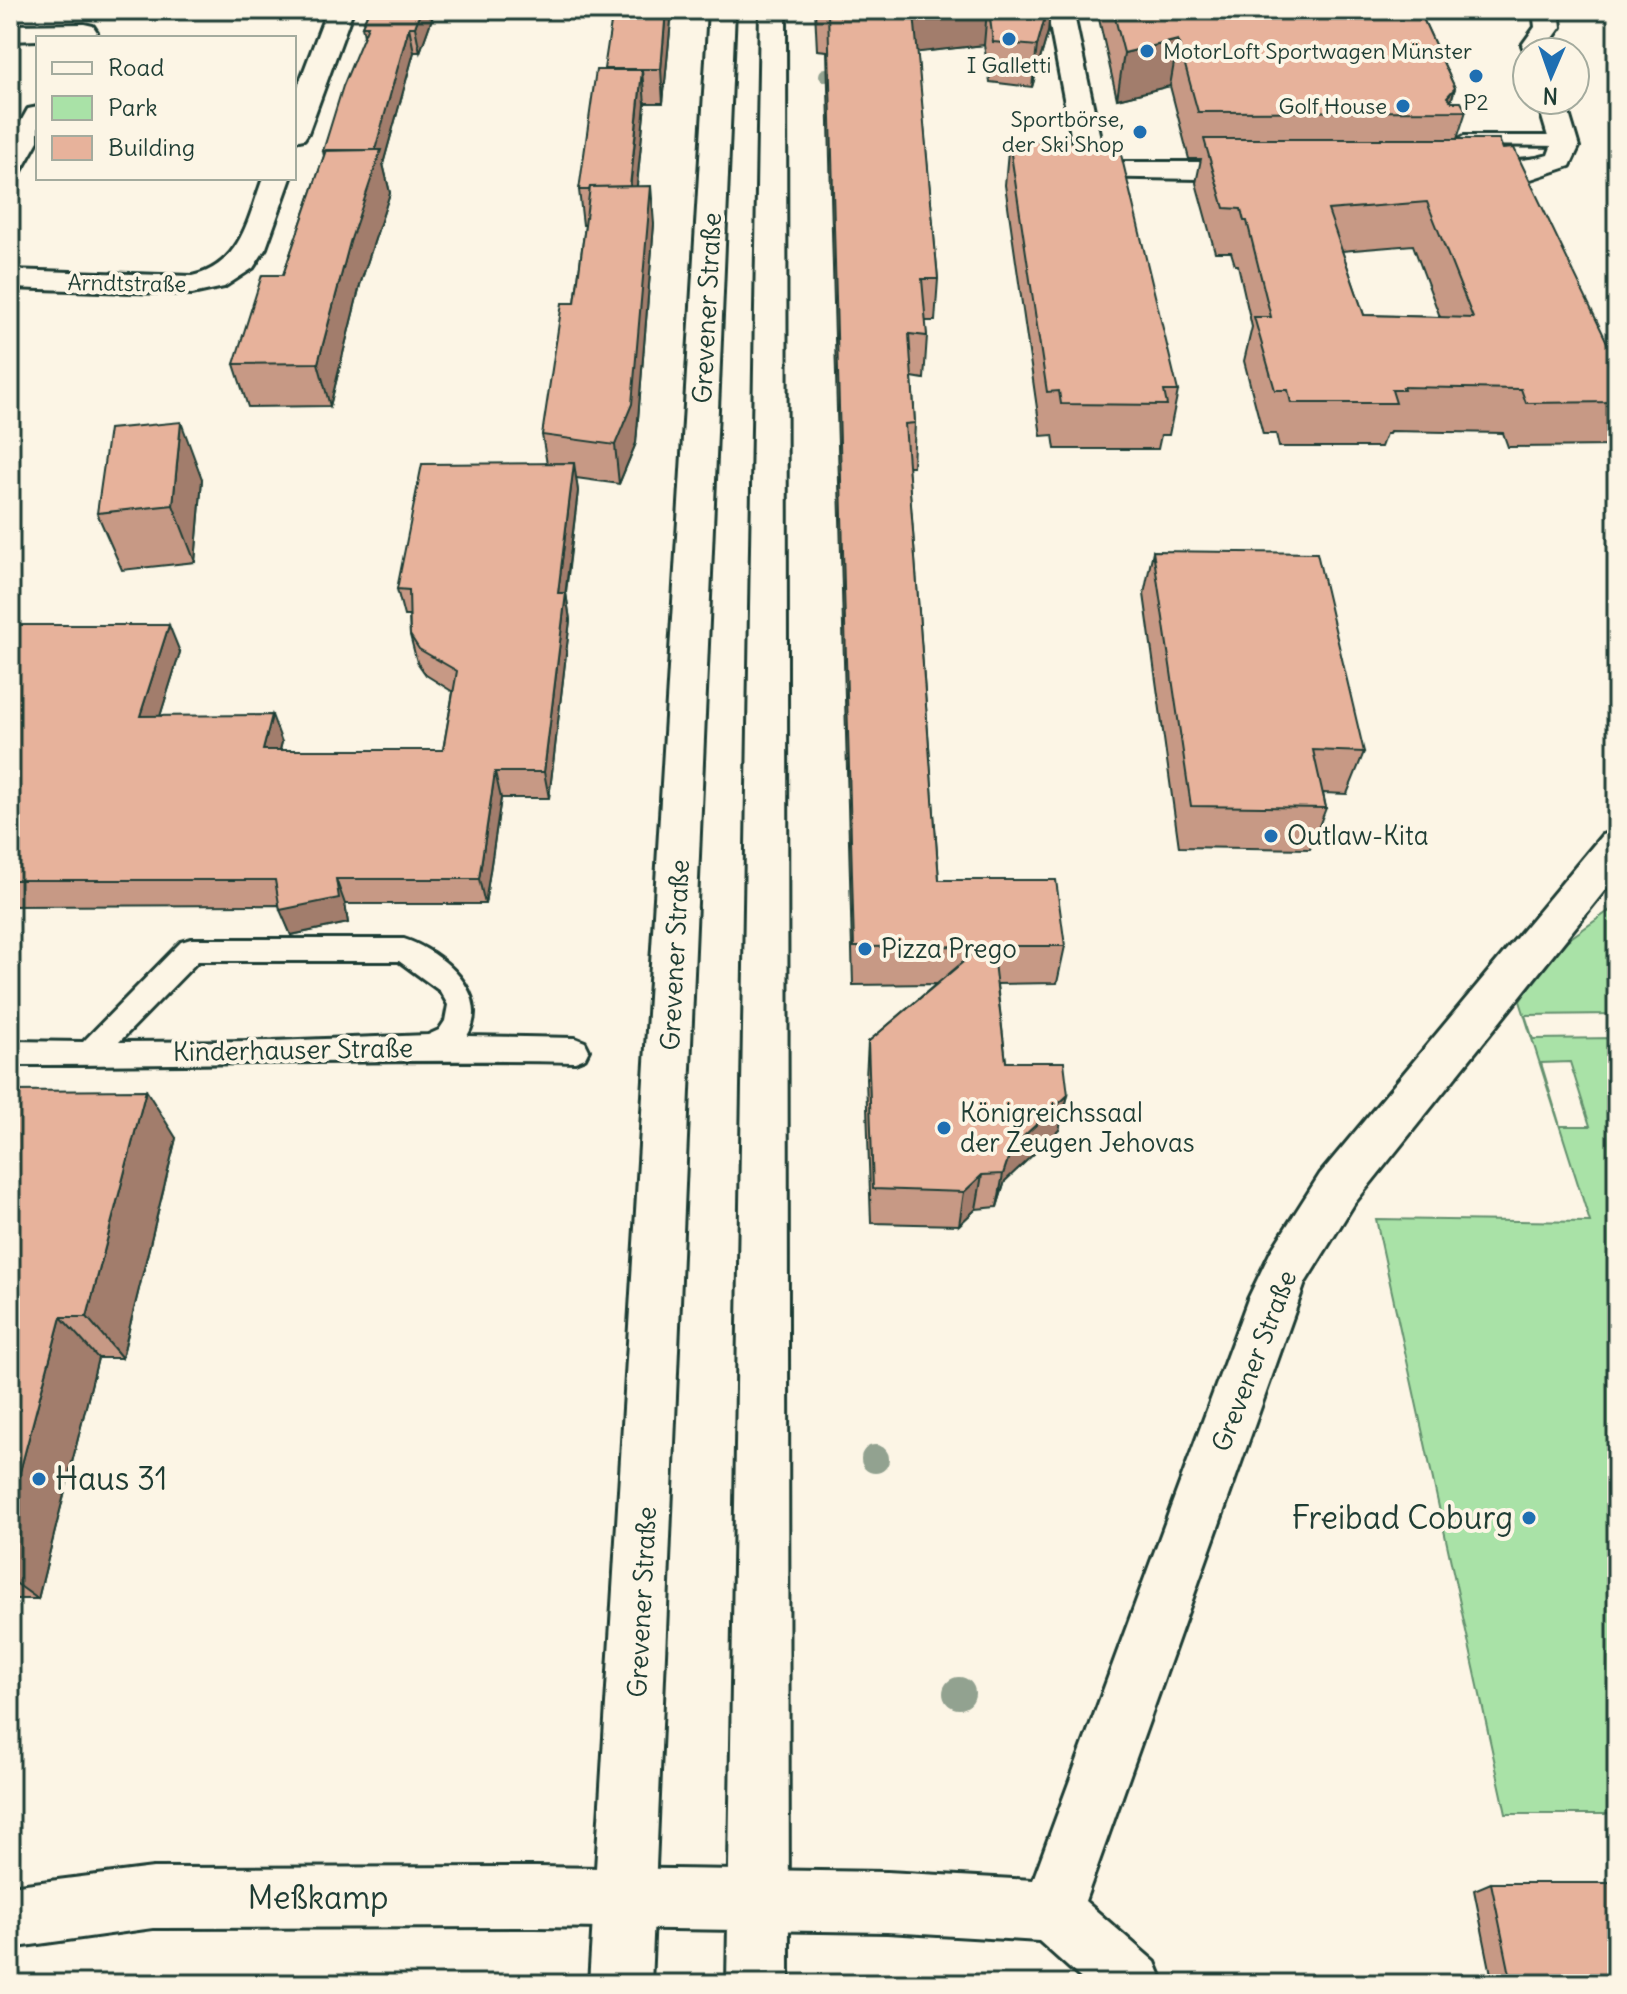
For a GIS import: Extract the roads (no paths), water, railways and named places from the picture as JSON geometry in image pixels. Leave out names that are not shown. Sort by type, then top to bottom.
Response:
[{"type":"main road","points":[[10,33],[82,35],[100,10]]},
{"type":"main road","points":[[296,128],[340,10]]},
{"type":"main road","name":"Grevener Straße","points":[[620,1984],[722,10]]},
{"type":"main road","points":[[758,1984],[773,10]]},
{"type":"main road","points":[[1060,10],[1092,171],[1280,171]]},
{"type":"main road","points":[[1542,36],[1548,27],[1546,10]]},
{"type":"main road","points":[[1437,170],[1531,170],[1560,160],[1565,152],[1556,116]]},
{"type":"main road","points":[[10,167],[36,119]]},
{"type":"main road","name":"Arndtstraße","points":[[10,279],[192,285],[213,281],[235,271],[246,260],[276,180]]},
{"type":"main road","name":"Grevener Straße","points":[[1051,1911],[1128,1706],[1273,1299],[1288,1267],[1337,1189],[1617,846]]},
{"type":"main road","name":"Meßkamp","points":[[10,1917],[153,1898],[626,1899]]},
{"type":"main road","points":[[626,1899],[887,1902],[1051,1911],[1133,1984]]},
{"type":"lane","points":[[1444,141],[1563,141]]},
{"type":"lane","name":"Kinderhauser Straße","points":[[10,1053],[90,1053],[310,1051],[431,1047],[449,1038],[459,1025],[462,1004],[450,983],[404,950],[191,950],[90,1053]]},
{"type":"lane","points":[[431,1047],[575,1050]]},
{"type":"place","name":"I Galletti","points":[[1009,39]]},
{"type":"place","name":"MotorLoft Sportwagen Münster","points":[[1147,51]]},
{"type":"place","name":"P2","points":[[1476,76]]},
{"type":"place","name":"Golf House","points":[[1403,106]]},
{"type":"place","name":"Sportbörse, der Ski Shop","points":[[1140,132]]},
{"type":"place","name":"Outlaw-Kita","points":[[1271,836]]},
{"type":"place","name":"Pizza Prego","points":[[865,949]]},
{"type":"place","name":"Königreichssaal der Zeugen Jehovas","points":[[944,1128]]},
{"type":"place","name":"Haus 31","points":[[39,1479]]},
{"type":"place","name":"Freibad Coburg","points":[[1529,1518]]}]
